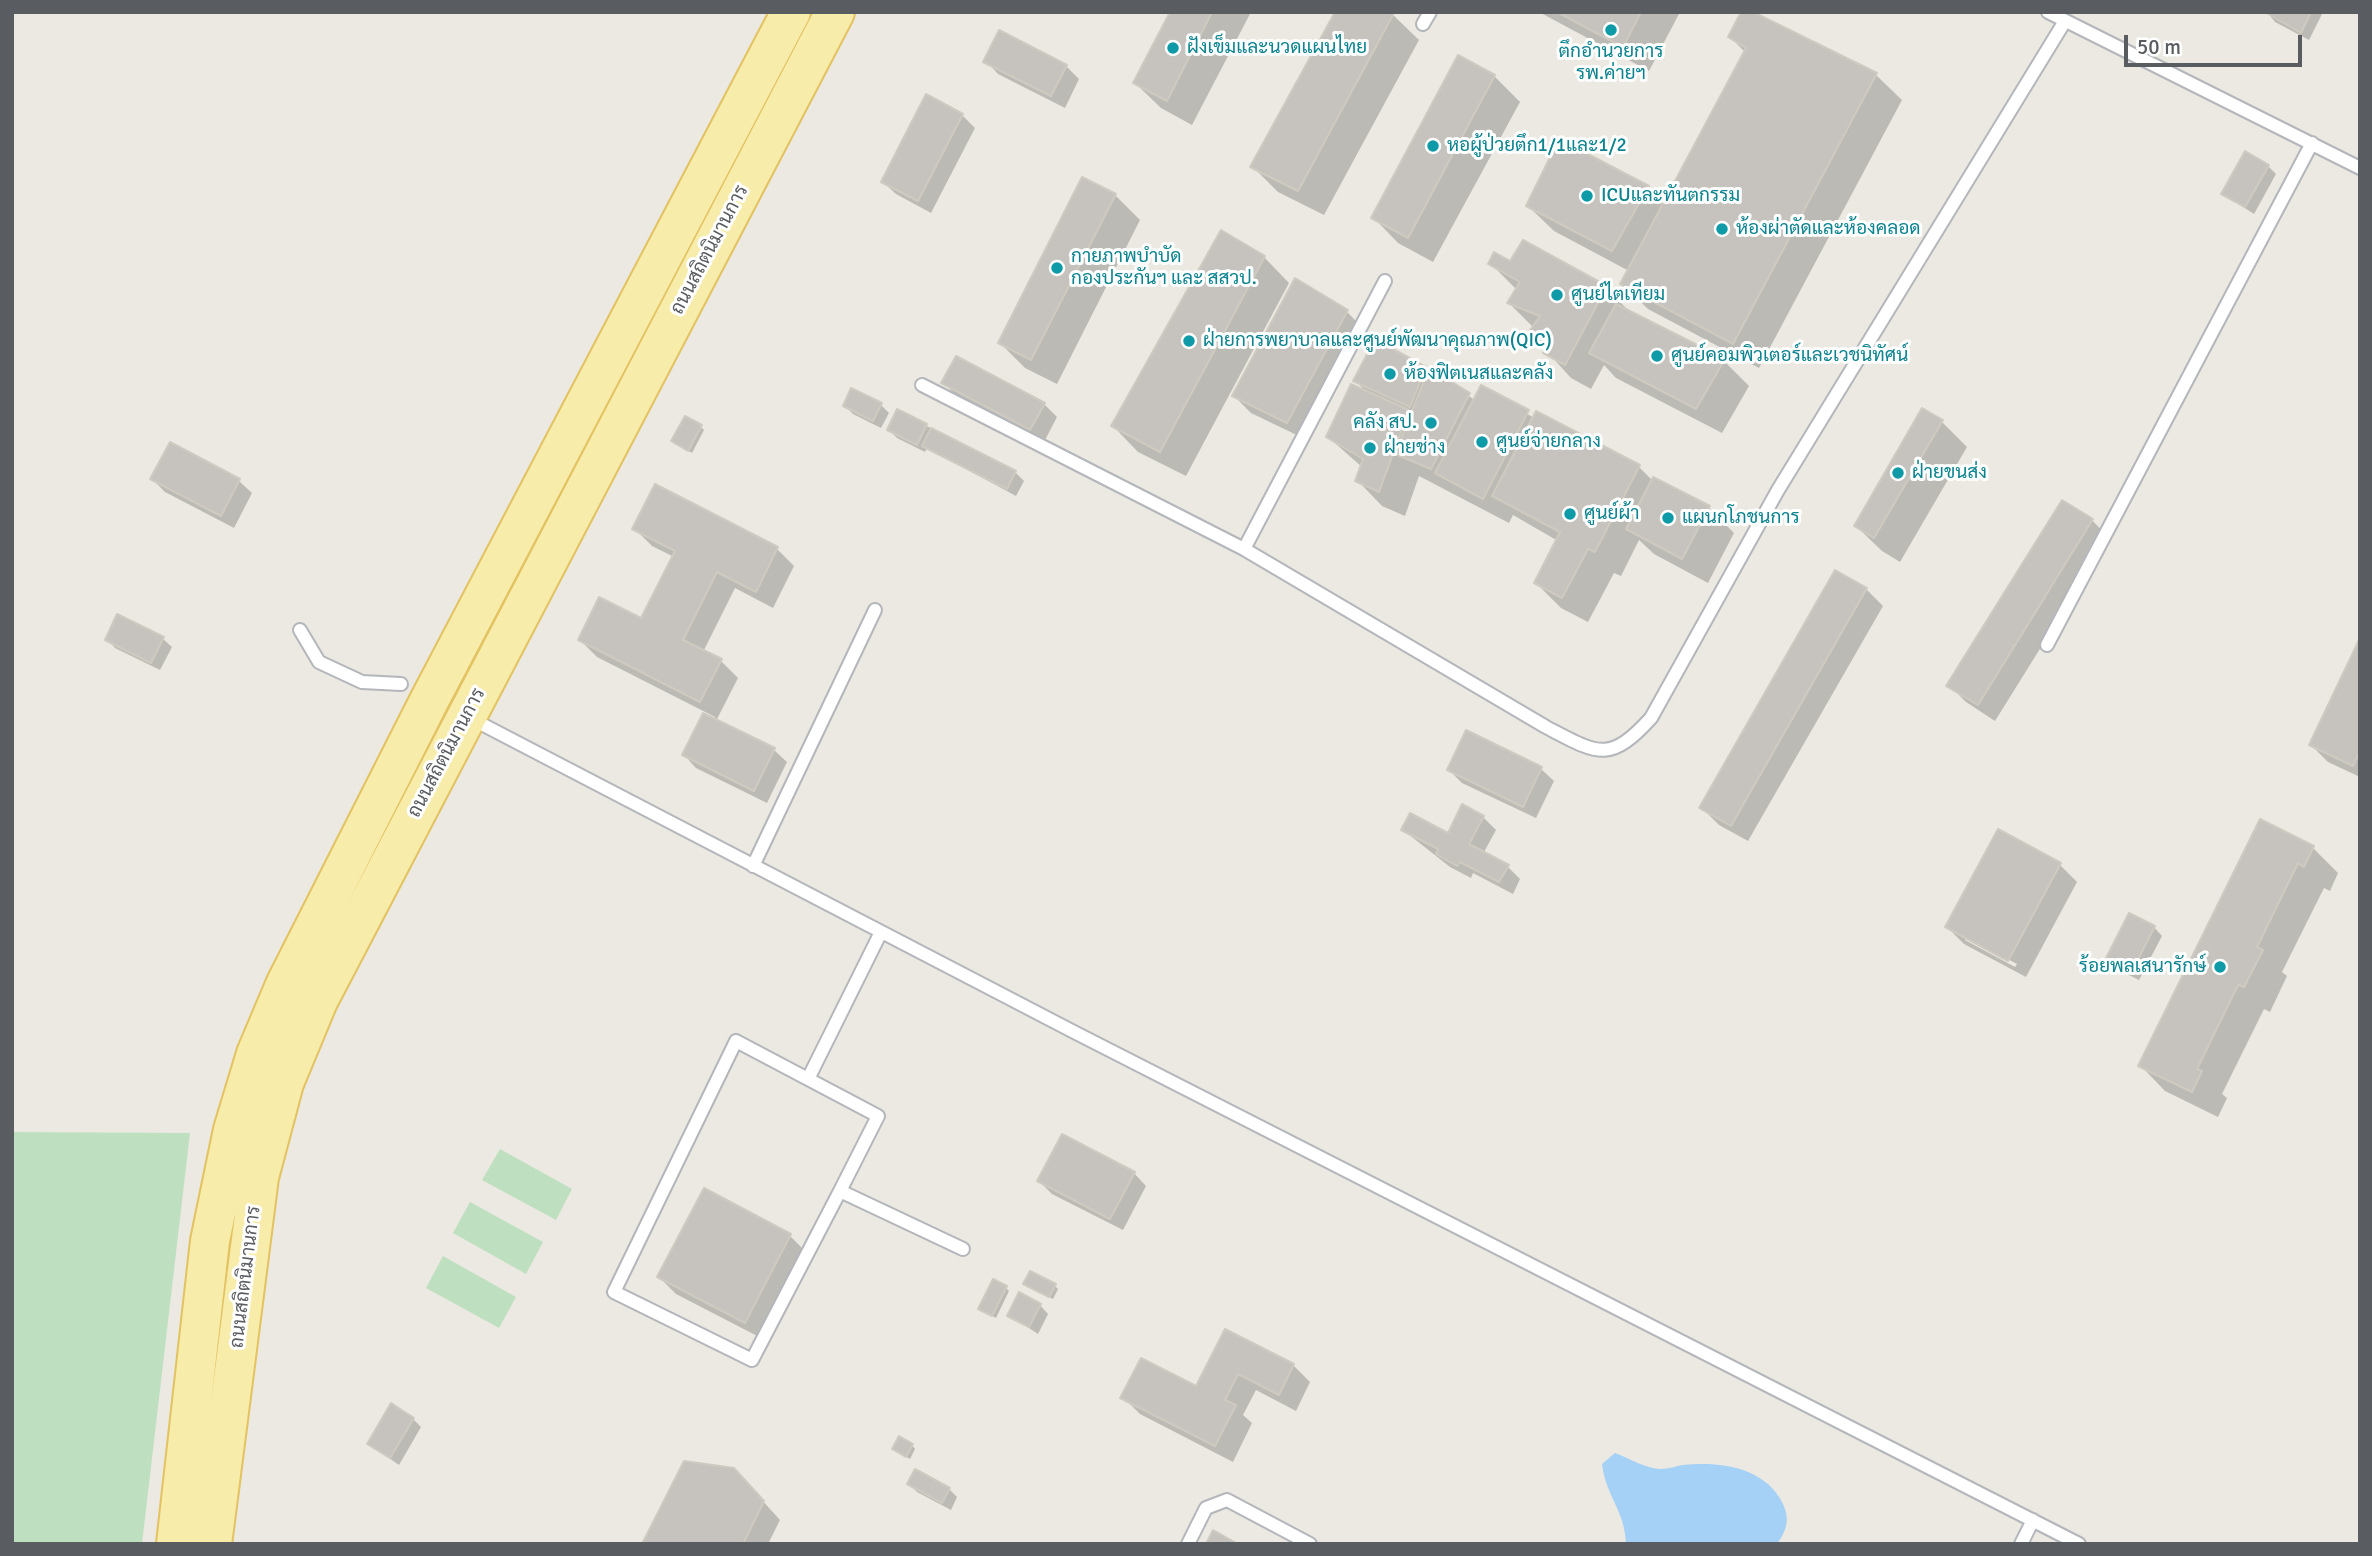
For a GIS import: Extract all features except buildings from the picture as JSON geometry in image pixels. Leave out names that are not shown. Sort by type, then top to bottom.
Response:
[{"type":"main road","name":"ถนนสถิตนิมานการ","points":[[176,1544],[209,1241],[233,1130],[257,1054],[415,691],[791,12]]},
{"type":"main road","name":"ถนนสถิตนิมานการ","points":[[212,1544],[259,1177],[284,1083],[318,1001],[835,12]]},
{"type":"main road","points":[[415,691],[466,716]]},
{"type":"lane","points":[[2048,12],[2360,168]]},
{"type":"lane","points":[[922,385],[1244,549],[1583,746],[1610,751],[1629,742],[1651,718],[1778,490],[2065,21]]},
{"type":"lane","points":[[2047,645],[2312,143]]},
{"type":"lane","points":[[1244,549],[1385,281]]},
{"type":"lane","points":[[753,866],[875,610]]},
{"type":"lane","points":[[300,630],[319,662],[362,682],[415,691]]},
{"type":"lane","points":[[466,716],[1880,1445],[2079,1544]]},
{"type":"lane","points":[[808,1079],[881,932]]},
{"type":"lane","points":[[736,1041],[808,1079],[878,1116],[752,1360],[614,1292],[736,1041]]},
{"type":"lane","points":[[841,1191],[963,1249]]},
{"type":"lane","points":[[1188,1544],[1206,1508],[1227,1500],[1310,1544]]},
{"type":"lane","points":[[2021,1544],[2033,1520]]},
{"type":"green space","points":[[12,1132],[190,1133],[142,1544],[12,1544]]},
{"type":"green space","points":[[500,1149],[572,1189],[556,1220],[482,1180]]},
{"type":"green space","points":[[470,1202],[543,1242],[526,1274],[453,1233]]},
{"type":"green space","points":[[443,1256],[516,1297],[499,1328],[426,1288]]},
{"type":"water","points":[[1615,1453],[1656,1469],[1711,1464],[1753,1474],[1775,1492],[1783,1504],[1787,1520],[1783,1534],[1777,1544],[1626,1544],[1622,1522],[1607,1486],[1602,1464]]},
{"type":"place","name":"ตึกอำนวยการ รพ.ค่ายฯ","points":[[1611,30]]},
{"type":"place","name":"ฝังเข็มและนวดแผนไทย","points":[[1173,48]]},
{"type":"place","name":"หอผู้ป่วยตึก1/1และ1/2","points":[[1433,146]]},
{"type":"place","name":"ICUและทันตกรรม","points":[[1587,196]]},
{"type":"place","name":"ห้องผ่าตัดและห้องคลอด","points":[[1722,229]]},
{"type":"place","name":"กายภาพบำบัด กองประกันฯ และ สสวป.","points":[[1057,268]]},
{"type":"place","name":"ศูนย์ไตเทียม","points":[[1557,295]]},
{"type":"place","name":"ฝ่ายการพยาบาลและศูนย์พัฒนาคุณภาพ(QIC)","points":[[1189,341]]},
{"type":"place","name":"ศูนย์คอมพิวเตอร์และเวชนิทัศน์","points":[[1657,356]]},
{"type":"place","name":"ห้องฟิตเนสและคลัง","points":[[1390,374]]},
{"type":"place","name":"คลัง สป.","points":[[1431,423]]},
{"type":"place","name":"ศูนย์จ่ายกลาง","points":[[1482,442]]},
{"type":"place","name":"ฝ่ายช่าง","points":[[1370,448]]},
{"type":"place","name":"ฝ่ายขนส่ง","points":[[1898,473]]},
{"type":"place","name":"ศูนย์ผ้า","points":[[1570,514]]},
{"type":"place","name":"แผนกโภชนการ","points":[[1668,518]]},
{"type":"place","name":"ร้อยพลเสนารักษ์","points":[[2220,967]]}]
